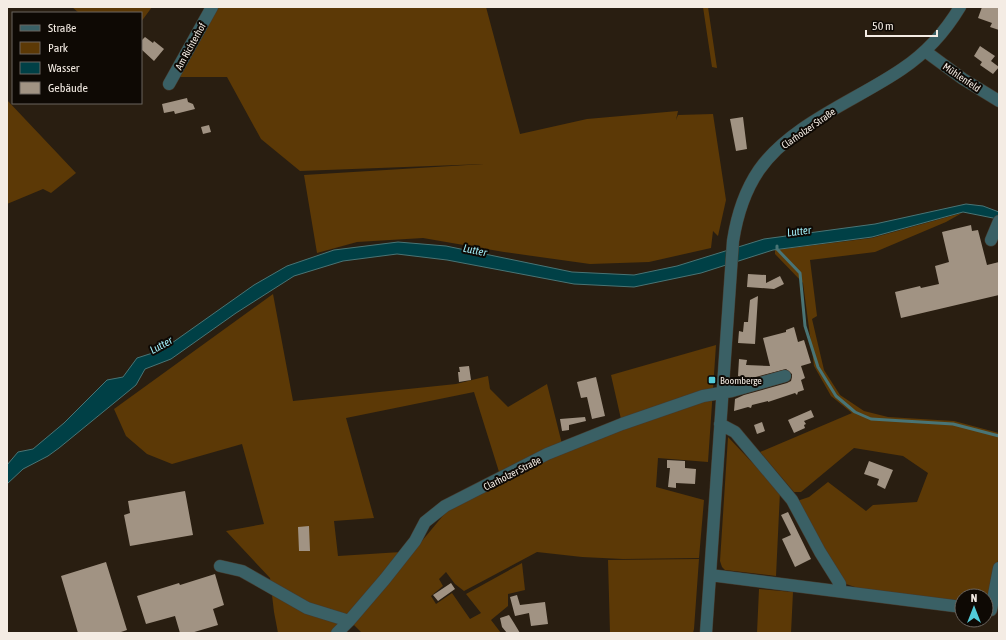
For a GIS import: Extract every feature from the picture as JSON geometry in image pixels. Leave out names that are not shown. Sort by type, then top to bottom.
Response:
[{"type":"street","name":"Am Richterhof","points":[[169,84],[212,7]]},
{"type":"street","name":"Clarholzer Straße","points":[[706,633],[733,241],[736,222],[742,202],[760,169],[776,151],[796,134],[819,118],[883,82],[904,68],[925,51],[950,23],[960,7]]},
{"type":"street","name":"Mühlenfeld","points":[[925,51],[963,79],[999,101]]},
{"type":"street","points":[[723,392],[732,391],[785,376]]},
{"type":"street","name":"Clarholzer Straße","points":[[337,633],[349,622],[385,579],[414,542],[425,522],[445,506],[547,454],[622,424],[703,396],[723,392]]},
{"type":"street","points":[[720,424],[735,432],[792,500],[820,552],[840,584],[840,591]]},
{"type":"street","points":[[220,566],[242,571],[307,608],[349,622]]},
{"type":"street","points":[[994,598],[999,568]]},
{"type":"street","points":[[710,575],[954,606]]},
{"type":"green space","points":[[72,7],[152,7],[142,21],[142,12],[78,12]]},
{"type":"green space","points":[[209,7],[486,7],[520,134],[587,119],[678,111],[676,120],[678,115],[713,114],[726,200],[718,236],[713,231],[711,248],[649,262],[590,264],[504,252],[423,238],[357,242],[317,253],[304,175],[484,164],[300,171],[261,139],[227,77],[178,77]]},
{"type":"green space","points":[[703,7],[708,7],[717,68],[712,67]]},
{"type":"green space","points":[[7,100],[76,173],[51,193],[43,189],[7,204]]},
{"type":"green space","points":[[962,213],[946,222],[875,252],[810,260],[817,316],[812,319],[824,370],[840,395],[864,411],[888,417],[954,421],[999,433],[999,555],[992,588],[954,588],[954,600],[858,588],[843,583],[797,501],[809,497],[828,482],[866,511],[873,505],[917,502],[928,473],[903,456],[854,448],[801,492],[794,492],[760,452],[852,413],[831,396],[814,366],[803,283],[775,254],[775,250],[872,238]]},
{"type":"green space","points":[[273,294],[293,401],[456,384],[488,376],[490,389],[508,407],[547,384],[562,444],[500,475],[474,392],[346,418],[374,518],[334,521],[338,556],[401,552],[332,633],[278,633],[270,578],[226,531],[264,524],[242,444],[172,464],[147,454],[126,436],[114,409]]},
{"type":"green space","points":[[716,345],[708,462],[658,458],[656,487],[704,500],[699,558],[623,559],[582,557],[537,552],[464,591],[455,584],[446,572],[439,579],[443,586],[431,596],[436,604],[452,593],[470,619],[481,613],[466,594],[522,563],[525,590],[508,594],[508,606],[491,620],[501,633],[362,633],[353,624],[446,512],[549,458],[623,428],[611,375]]},
{"type":"green space","points":[[728,437],[780,492],[776,576],[725,570],[722,567],[720,561]]},
{"type":"green space","points":[[699,559],[693,633],[610,633],[608,560]]},
{"type":"green space","points":[[759,589],[793,592],[791,633],[757,633]]},
{"type":"water","points":[[966,204],[983,206],[999,212],[999,221],[993,218],[963,212],[872,237],[773,250],[701,273],[634,287],[574,284],[447,260],[397,254],[343,261],[294,276],[236,313],[171,359],[145,369],[136,385],[59,448],[48,456],[23,469],[7,484],[7,465],[18,452],[33,449],[64,423],[107,380],[123,377],[137,358],[162,350],[254,285],[287,266],[334,250],[398,242],[446,246],[572,272],[634,275],[677,266],[764,239],[875,224]]},
{"type":"building","points":[[982,7],[999,7],[999,30],[990,27],[992,23],[978,18]]},
{"type":"building","points":[[145,37],[153,43],[154,41],[164,49],[154,61],[142,50],[142,40]]},
{"type":"building","points":[[980,46],[995,56],[991,61],[999,67],[993,74],[980,65],[982,62],[974,56]]},
{"type":"building","points":[[187,98],[188,102],[193,104],[195,109],[175,114],[174,111],[164,113],[162,104]]},
{"type":"building","points":[[743,117],[747,149],[736,151],[730,119]]},
{"type":"building","points":[[209,125],[211,132],[203,134],[201,127]]},
{"type":"building","points":[[971,225],[972,231],[978,230],[987,265],[999,262],[999,295],[901,318],[895,292],[920,286],[921,288],[939,284],[935,266],[949,262],[942,232]]},
{"type":"building","points":[[748,274],[766,275],[766,283],[780,276],[784,284],[774,289],[747,287]]},
{"type":"building","points":[[758,296],[755,344],[738,343],[739,331],[743,332],[744,322],[748,322],[750,300]]},
{"type":"building","points":[[794,327],[798,342],[804,340],[811,363],[801,366],[805,378],[801,380],[804,390],[798,392],[797,395],[795,393],[768,402],[752,405],[751,408],[748,407],[734,411],[735,399],[791,381],[792,374],[786,369],[752,378],[738,376],[739,359],[747,360],[746,365],[770,366],[763,338],[786,332],[786,330]]},
{"type":"building","points":[[469,366],[471,380],[459,382],[459,367]]},
{"type":"building","points":[[596,377],[605,416],[592,419],[587,397],[581,398],[577,382]]},
{"type":"building","points":[[811,410],[814,417],[804,421],[806,424],[804,425],[805,428],[794,433],[788,420]]},
{"type":"building","points":[[585,417],[586,421],[569,425],[569,430],[562,431],[560,419]]},
{"type":"building","points":[[762,422],[765,431],[757,434],[754,425]]},
{"type":"building","points":[[667,460],[685,461],[685,468],[696,469],[695,484],[676,483],[676,488],[668,487],[670,468],[667,468]]},
{"type":"building","points":[[869,461],[893,470],[885,489],[877,485],[879,479],[864,474]]},
{"type":"building","points":[[185,491],[193,535],[130,546],[124,515],[130,513],[128,501]]},
{"type":"building","points":[[788,512],[811,559],[795,567],[782,539],[791,535],[781,515]]},
{"type":"building","points":[[309,526],[310,551],[299,551],[298,527]]},
{"type":"building","points":[[106,562],[127,630],[118,633],[78,633],[61,576]]},
{"type":"building","points":[[215,574],[224,605],[213,609],[218,625],[191,633],[180,633],[175,616],[146,624],[137,596]]},
{"type":"building","points":[[451,583],[455,589],[438,601],[433,595]]},
{"type":"building","points":[[517,595],[520,605],[545,602],[548,624],[531,626],[529,613],[515,616],[510,597]]},
{"type":"building","points":[[509,615],[520,633],[507,633],[502,627],[500,618]]},
{"type":"waterway","points":[[777,246],[777,249],[800,273],[805,326],[818,367],[836,396],[855,412],[871,419],[953,424],[999,436]]},
{"type":"place","name":"Boomberge","points":[[712,380]]},
{"type":"water label","name":"Lutter","points":[[799,231]]},
{"type":"water label","name":"Lutter","points":[[475,250]]},
{"type":"water label","name":"Lutter","points":[[161,345]]}]
